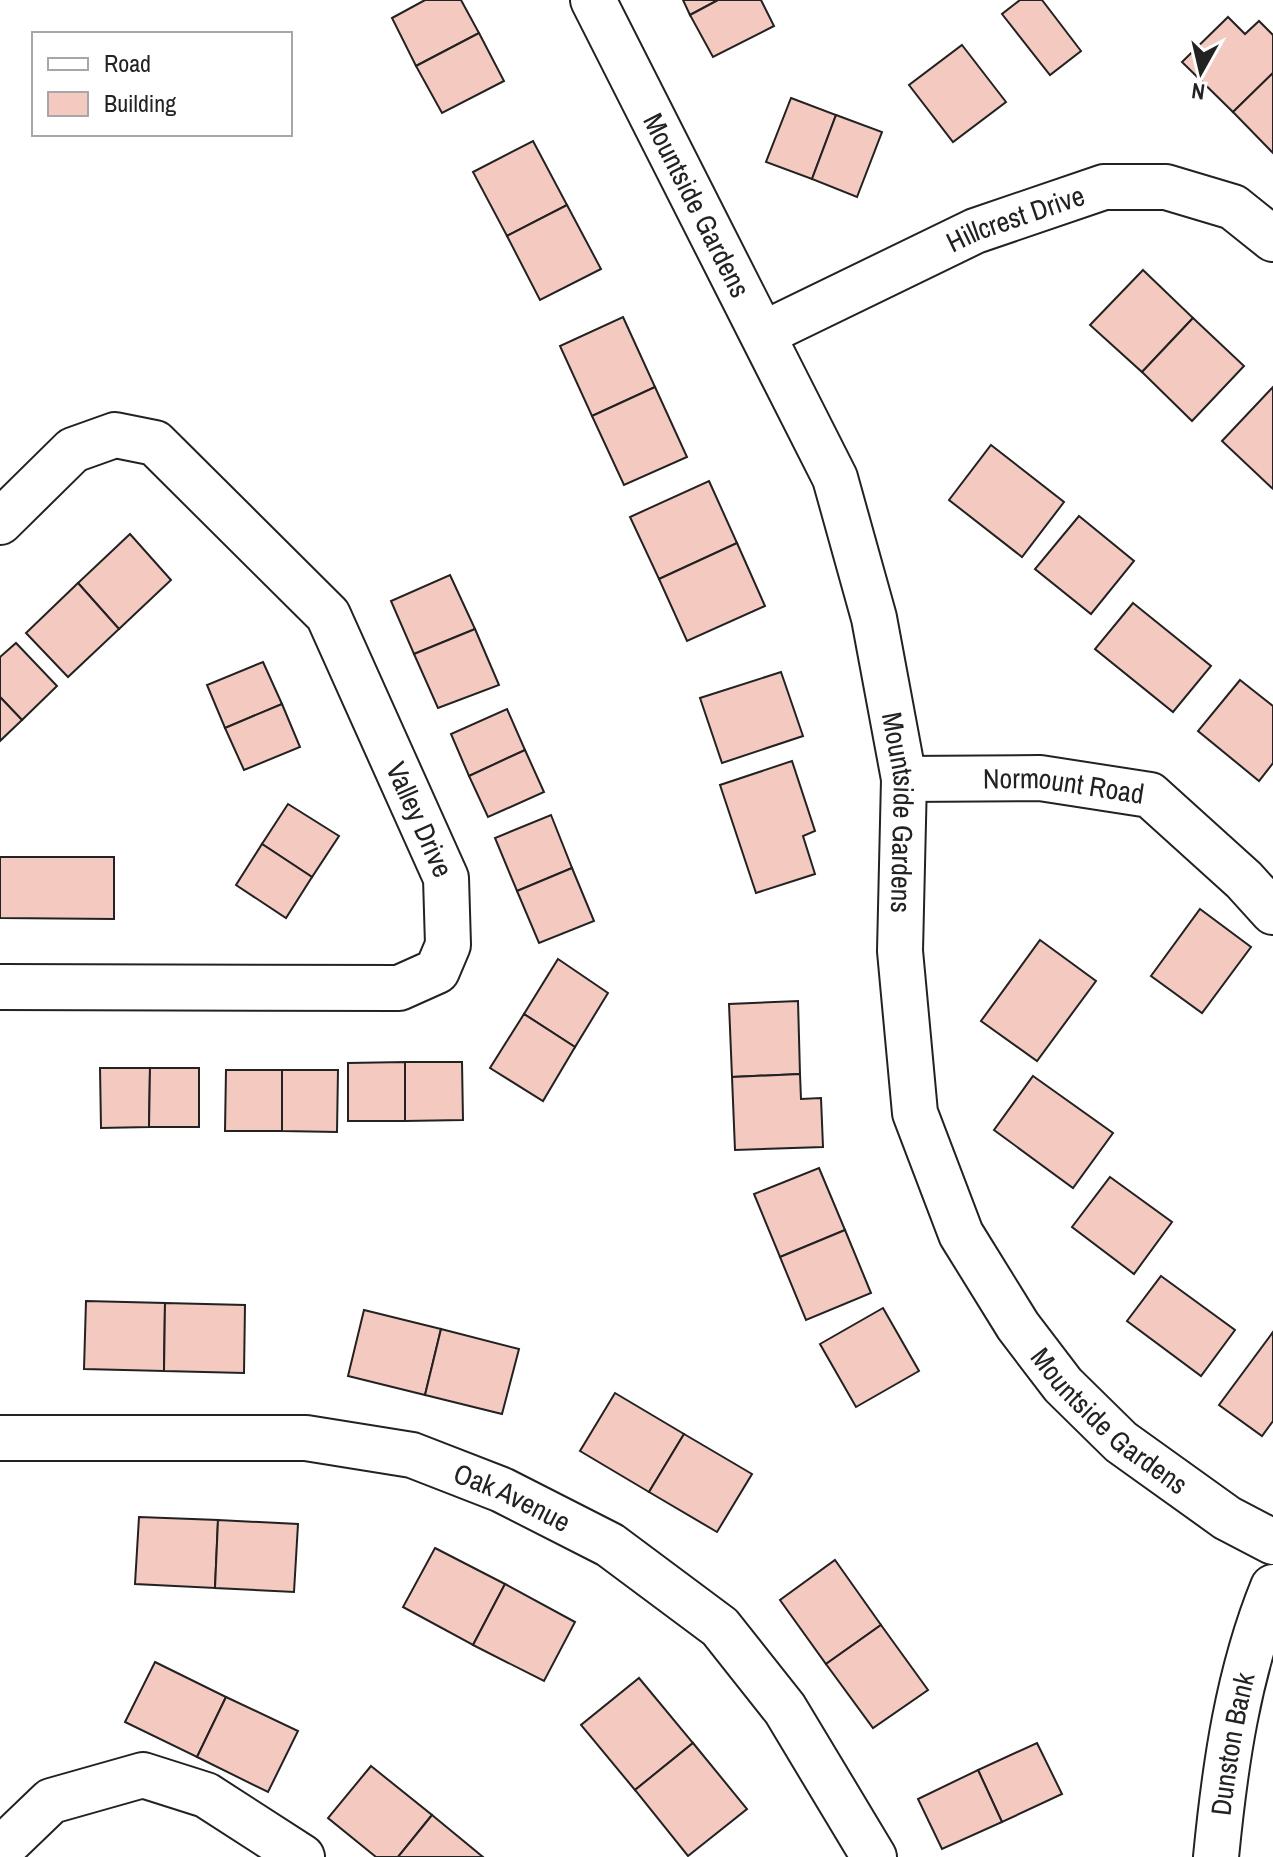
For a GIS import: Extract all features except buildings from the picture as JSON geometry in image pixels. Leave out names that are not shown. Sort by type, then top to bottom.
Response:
[{"type":"street","name":"Mountside Gardens","points":[[593,0],[835,478],[874,618],[904,779],[900,951],[915,1113],[961,1234],[1018,1326],[1063,1385],[1121,1442],[1227,1518],[1273,1542]]},
{"type":"street","name":"Hillcrest Drive","points":[[763,334],[975,231],[1104,187],[1166,187],[1233,207],[1273,239]]},
{"type":"street","name":"Valley Drive","points":[[0,522],[73,450],[115,435],[155,443],[328,615],[446,878],[448,945],[437,971],[399,988],[0,987]]},
{"type":"street","name":"Normount Road","points":[[904,779],[1040,778],[1150,795],[1244,880],[1273,912]]},
{"type":"street","name":"Oak Avenue","points":[[0,1438],[306,1438],[412,1455],[502,1490],[610,1545],[720,1627],[785,1709],[874,1857]]},
{"type":"street","name":"Dunston Bank","points":[[1216,1857],[1225,1773],[1238,1697],[1259,1620],[1273,1587]]},
{"type":"street","points":[[0,1850],[51,1801],[143,1775],[206,1795],[302,1857]]}]
